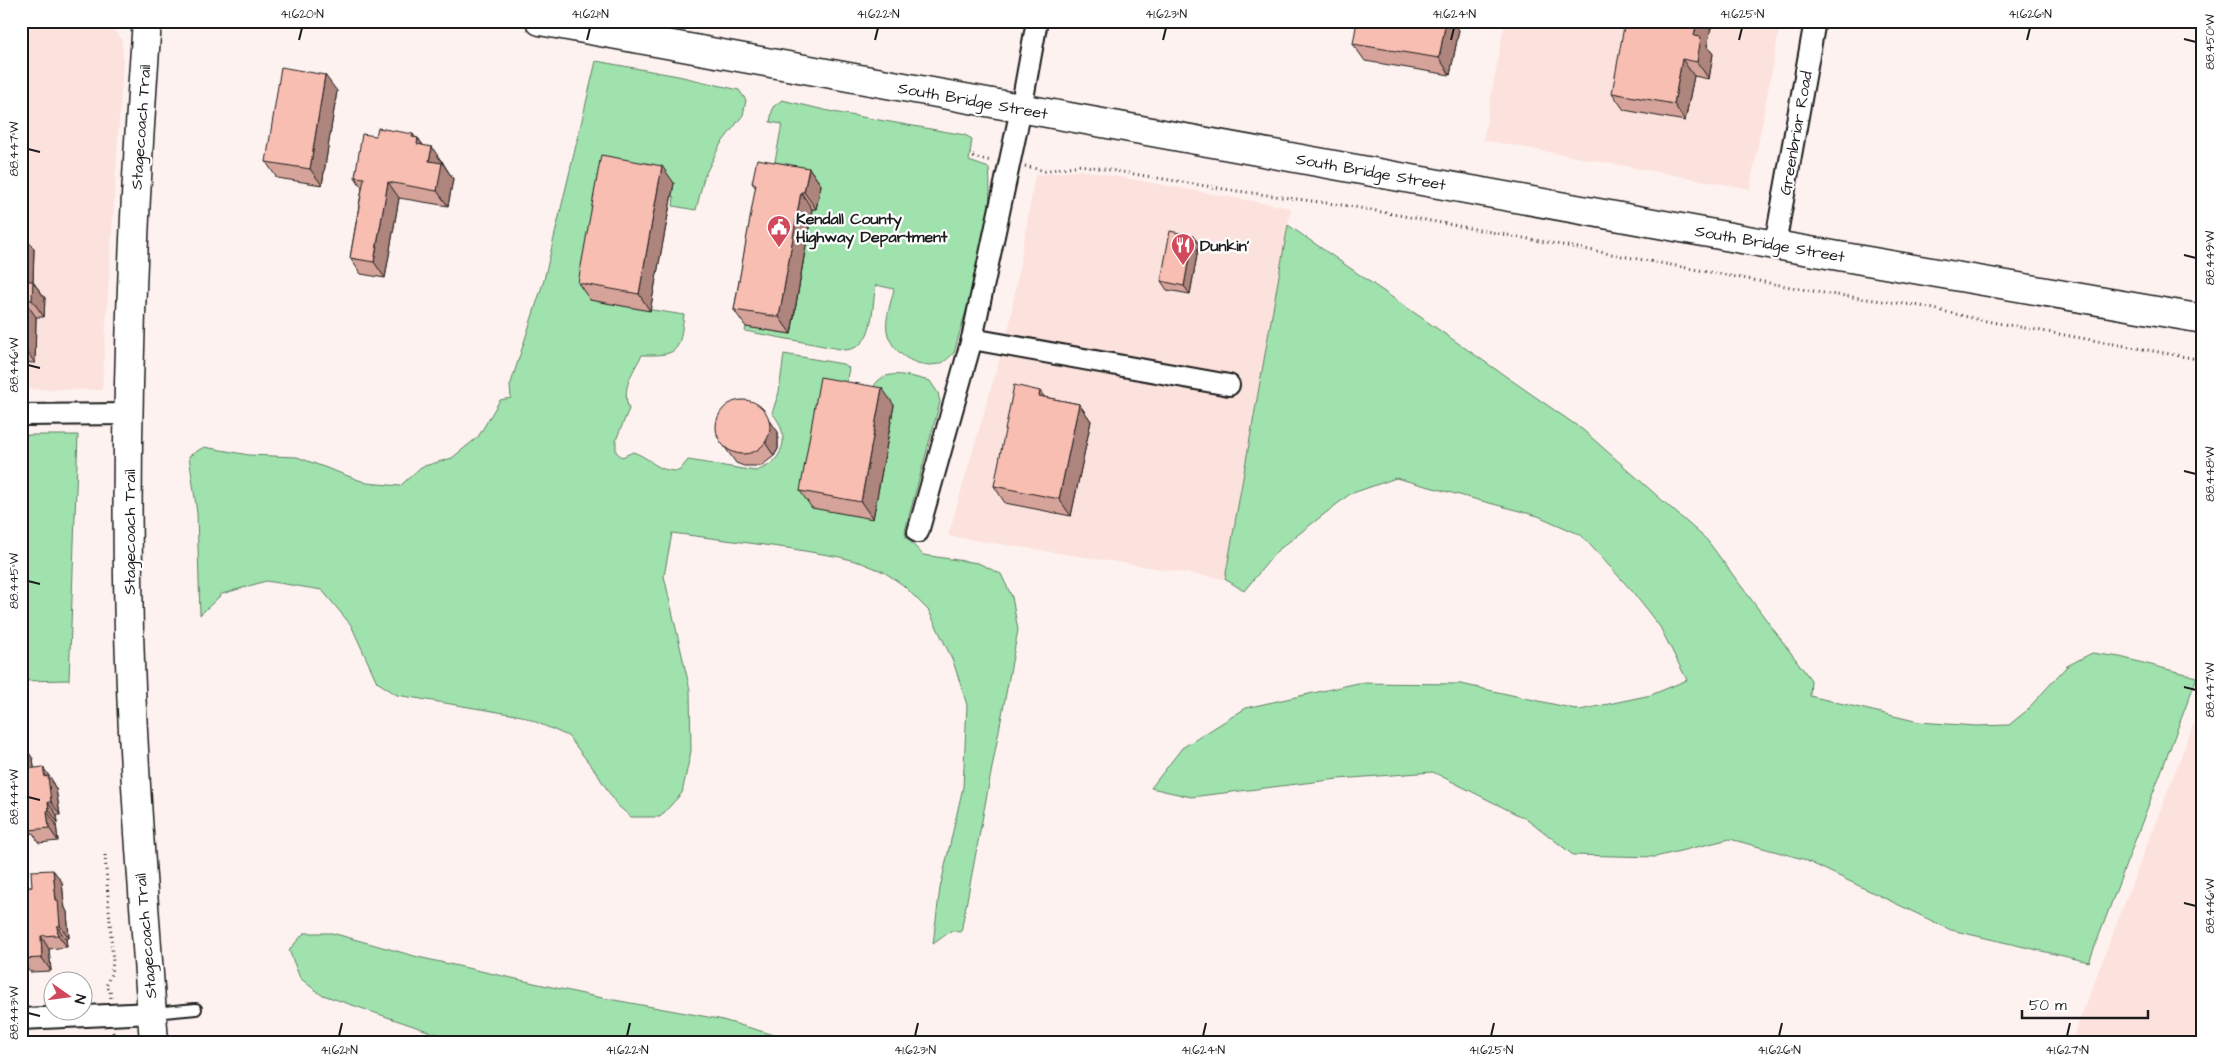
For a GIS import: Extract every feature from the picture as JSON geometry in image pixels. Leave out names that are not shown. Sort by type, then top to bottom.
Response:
[{"type":"main road","name":"Stagecoach Trail","points":[[148,21],[133,242],[129,414],[129,631],[136,818],[154,1042]]},
{"type":"main road","name":"South Bridge Street","points":[[540,21],[1021,109],[1173,134],[1775,245],[2203,319]]},
{"type":"street","points":[[918,532],[972,339],[1021,109],[1037,21]]},
{"type":"street","name":"Greenbriar Road","points":[[1775,245],[1815,21]]},
{"type":"street","points":[[972,339],[1229,384]]},
{"type":"street","points":[[21,415],[129,414]]},
{"type":"street","points":[[21,1019],[152,1013]]},
{"type":"lane","points":[[152,1013],[196,1009]]},
{"type":"path","points":[[972,153],[972,157],[986,160]]},
{"type":"path","points":[[1031,167],[1045,171],[1080,165],[1230,190],[1349,206],[1820,292],[1921,306],[1981,320],[2203,360]]},
{"type":"path","points":[[105,855],[113,962],[106,986],[110,990]]},
{"type":"shaded area","points":[[21,21],[107,21],[122,39],[123,61],[102,390],[21,389]]},
{"type":"shaded area","points":[[1505,21],[1781,21],[1750,189],[1483,140]]},
{"type":"shaded area","points":[[1081,170],[1291,208],[1225,579],[948,536],[1009,326],[1035,175]]},
{"type":"shaded area","points":[[2203,699],[2203,1042],[2071,1042]]},
{"type":"green space","points":[[596,61],[678,76],[739,90],[746,100],[743,115],[720,145],[704,177],[696,210],[673,206],[674,197],[671,196],[673,183],[590,300],[684,315],[681,336],[676,348],[664,354],[642,355],[631,375],[626,395],[629,409],[616,440],[616,452],[622,457],[633,452],[659,467],[671,471],[679,471],[688,460],[755,471],[765,467],[773,462],[782,448],[782,430],[772,413],[779,392],[784,354],[843,364],[849,368],[844,396],[871,393],[875,384],[881,379],[896,375],[930,381],[938,393],[940,402],[905,531],[906,537],[923,555],[978,563],[1001,574],[1012,597],[1018,630],[961,932],[951,931],[933,944],[940,888],[963,787],[967,705],[953,661],[929,611],[903,585],[884,572],[840,557],[672,533],[664,576],[690,690],[691,751],[682,793],[660,817],[631,817],[617,805],[596,772],[568,736],[522,716],[397,695],[377,682],[351,625],[322,590],[266,581],[222,594],[200,615],[197,513],[189,456],[204,447],[249,455],[297,457],[367,483],[400,486],[421,467],[452,458],[478,437],[500,400],[511,398],[510,386],[544,280]]},
{"type":"green space","points":[[782,100],[833,112],[965,135],[972,139],[969,161],[989,168],[988,215],[985,238],[974,284],[954,353],[947,360],[938,364],[922,364],[906,358],[899,352],[889,339],[887,331],[894,289],[876,285],[867,334],[855,348],[845,350],[745,331],[746,327],[791,334],[812,209],[816,209],[821,185],[772,177],[782,124],[770,122],[773,107]]},
{"type":"green space","points":[[1288,225],[1583,430],[1707,540],[1811,680],[1810,696],[1919,722],[1976,726],[2009,725],[2025,712],[2067,666],[2092,653],[2120,657],[2197,677],[2089,962],[1951,930],[1803,859],[1730,839],[1655,857],[1573,855],[1530,821],[1433,772],[1338,779],[1191,797],[1151,788],[1182,748],[1246,708],[1358,683],[1461,684],[1580,710],[1651,695],[1687,680],[1660,627],[1632,591],[1581,535],[1538,516],[1396,478],[1350,494],[1277,551],[1244,591],[1225,579]]},
{"type":"green space","points":[[21,435],[78,435],[69,680],[21,681]]},
{"type":"green space","points":[[304,933],[332,933],[418,957],[592,996],[719,1019],[799,1042],[460,1042],[320,994],[300,978],[289,950]]},
{"type":"building","points":[[1357,21],[1446,21],[1439,58],[1353,44]]},
{"type":"building","points":[[1625,21],[1697,21],[1694,36],[1701,37],[1697,62],[1682,59],[1674,104],[1612,93]]},
{"type":"building","points":[[281,67],[325,75],[310,169],[266,162]]},
{"type":"building","points":[[378,128],[413,134],[412,137],[418,138],[417,144],[432,147],[429,161],[442,163],[437,191],[388,182],[374,262],[350,258],[364,178],[355,177],[362,134],[376,136]]},
{"type":"building","points":[[601,155],[662,166],[639,294],[578,283]]},
{"type":"building","points":[[757,159],[809,168],[804,192],[801,192],[779,317],[734,310],[756,184],[752,183]]},
{"type":"building","points":[[1170,231],[1193,236],[1184,286],[1161,281]]},
{"type":"building","points":[[21,233],[22,233],[21,281]]},
{"type":"building","points":[[21,281],[33,281],[32,300],[24,300],[23,346],[21,346]]},
{"type":"building","points":[[820,377],[882,388],[861,502],[800,491]]},
{"type":"building","points":[[1014,385],[1040,391],[1039,396],[1079,404],[1059,499],[994,486]]},
{"type":"building","points":[[743,400],[753,402],[762,408],[768,417],[770,427],[768,437],[762,446],[753,452],[743,454],[733,452],[724,446],[718,437],[716,427],[718,417],[724,408],[733,402]]},
{"type":"building","points":[[24,746],[27,769],[43,767],[45,777],[48,776],[51,802],[48,802],[49,810],[47,811],[49,828],[30,830],[29,820],[21,821],[21,747]]},
{"type":"building","points":[[53,870],[60,926],[57,926],[58,935],[41,936],[42,958],[21,959],[21,888],[32,887],[31,871]]},
{"type":"building","points":[[2114,1039],[2132,1042],[2113,1042]]},
{"type":"place","name":"Kendall County Highway Department","points":[[779,248]]},
{"type":"place","name":"Dunkin'","points":[[1183,266]]}]
